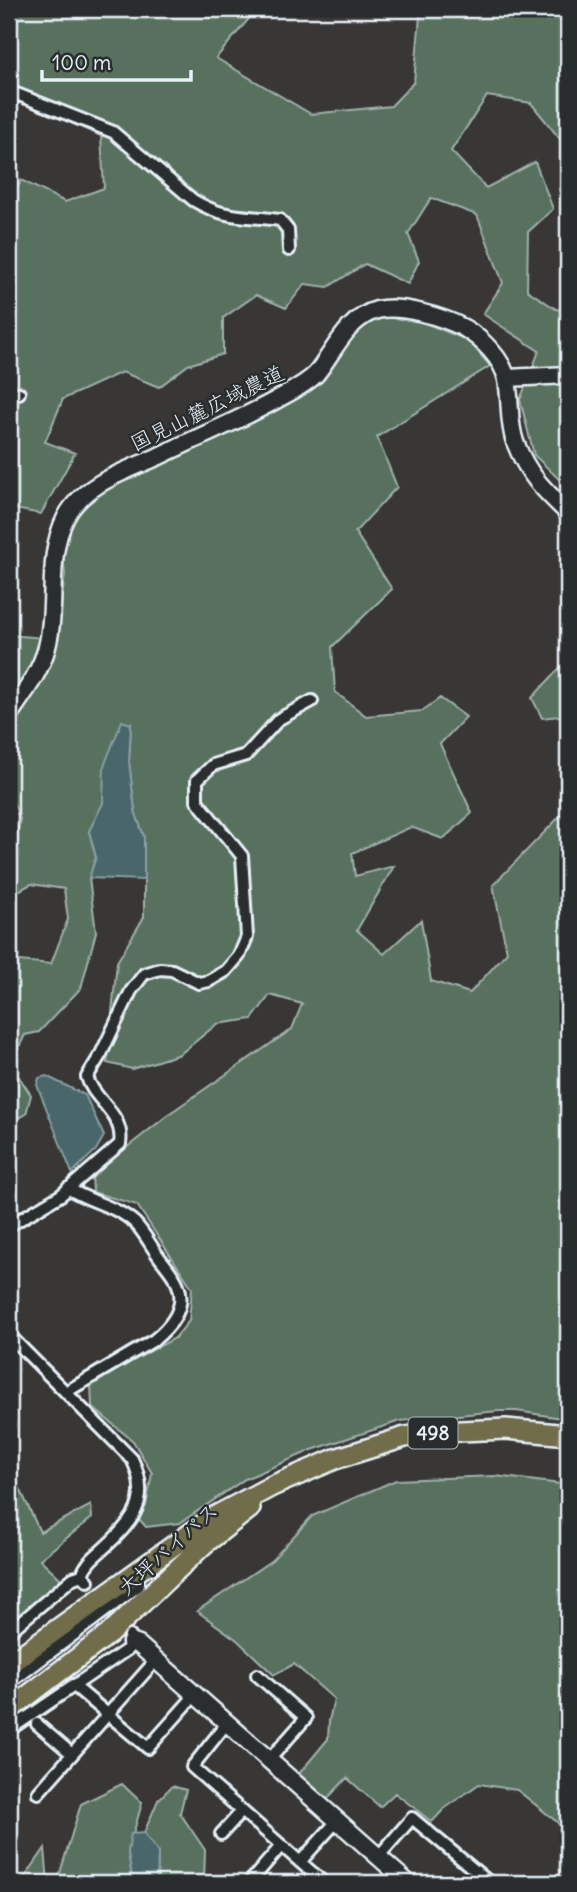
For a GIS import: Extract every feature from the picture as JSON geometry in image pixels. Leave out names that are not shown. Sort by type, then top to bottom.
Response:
[{"type":"highway","name":"大坪バイパス","points":[[9,1664],[212,1518],[239,1502],[304,1472],[372,1446],[405,1437],[506,1429],[568,1435]]},
{"type":"highway","name":"大坪バイパス","points":[[9,1710],[108,1634],[204,1544],[251,1507],[306,1475],[372,1446]]},
{"type":"street","points":[[9,91],[113,132],[207,209],[225,216],[280,220],[288,230],[289,250]]},
{"type":"street","name":"国見山麓広域農道","points":[[9,715],[39,671],[47,645],[53,564],[59,536],[66,516],[82,496],[108,479],[300,387],[315,375],[345,334],[375,310],[392,308],[414,311],[463,328],[482,342],[499,361],[507,378],[509,414],[514,439],[528,471],[568,513]]},
{"type":"street","points":[[507,378],[568,375]]},
{"type":"street","points":[[9,1226],[61,1195],[120,1144],[121,1134],[108,1106],[89,1084],[87,1077],[101,1054],[131,990],[144,974],[160,969],[182,973],[199,983],[209,981],[226,971],[239,956],[247,937],[242,856],[197,800],[197,780],[213,765],[246,755],[279,719],[312,701]]},
{"type":"street","points":[[66,1392],[166,1331],[175,1319],[180,1298],[178,1284],[135,1223],[120,1213],[83,1199],[68,1188]]},
{"type":"street","points":[[9,1335],[132,1459],[141,1476],[141,1497],[134,1517],[124,1530],[85,1566],[85,1578],[73,1578],[9,1632]]},
{"type":"street","points":[[9,1680],[215,1525],[304,1472]]},
{"type":"street","points":[[9,1730],[128,1649],[130,1639],[408,1883]]},
{"type":"street","points":[[37,1793],[156,1660]]},
{"type":"street","points":[[257,1675],[306,1718],[269,1760]]},
{"type":"street","points":[[73,1685],[148,1748],[195,1695]]},
{"type":"street","points":[[227,1723],[192,1767],[324,1883]]},
{"type":"street","points":[[37,1724],[72,1754]]},
{"type":"street","points":[[221,1834],[242,1811]]},
{"type":"street","points":[[378,1857],[412,1818],[490,1883]]},
{"type":"street","points":[[300,1863],[337,1821]]},
{"type":"street","points":[[248,1883],[281,1846]]},
{"type":"green space","points":[[9,9],[257,9],[216,58],[311,114],[391,106],[414,82],[420,16],[413,9],[568,9],[568,149],[531,103],[487,96],[451,151],[486,188],[535,162],[553,209],[528,232],[527,290],[556,309],[568,311],[568,488],[534,455],[520,400],[539,351],[483,314],[503,283],[477,215],[431,198],[408,234],[419,261],[408,284],[365,264],[328,287],[305,284],[286,308],[256,295],[223,318],[223,354],[188,365],[159,387],[122,372],[63,399],[45,442],[75,453],[41,514],[9,508],[9,207],[21,180],[65,202],[104,188],[101,136],[9,96]]},
{"type":"green space","points":[[396,311],[469,341],[490,366],[377,437],[397,487],[355,532],[392,589],[332,647],[335,692],[366,716],[422,711],[440,698],[466,717],[440,744],[472,813],[443,839],[411,827],[352,853],[355,876],[394,866],[357,930],[384,954],[421,920],[431,981],[470,993],[507,952],[493,885],[568,808],[568,1419],[498,1411],[400,1421],[312,1450],[245,1479],[180,1523],[146,1527],[139,1519],[146,1506],[152,1473],[133,1441],[92,1407],[91,1383],[175,1338],[189,1321],[192,1288],[137,1205],[93,1192],[92,1175],[173,1111],[292,1029],[302,1004],[270,995],[252,1019],[217,1024],[180,1054],[132,1069],[107,1063],[117,962],[144,917],[144,837],[135,811],[129,762],[131,724],[104,766],[104,803],[89,831],[96,857],[89,878],[96,932],[81,988],[39,1032],[25,1035],[15,1055],[9,1055],[9,960],[51,964],[68,919],[64,889],[31,884],[9,896],[9,864],[20,819],[9,792],[9,635],[57,639],[65,574],[60,532],[72,500],[272,410],[353,324]]},
{"type":"green space","points":[[568,659],[568,715],[542,718],[532,698]]},
{"type":"green space","points":[[19,1077],[31,1095],[26,1114],[9,1123],[9,1092]]},
{"type":"green space","points":[[10,1467],[40,1532],[91,1505],[92,1518],[40,1559],[61,1579],[9,1625]]},
{"type":"green space","points":[[495,1476],[568,1485],[568,1838],[557,1822],[517,1790],[479,1784],[444,1809],[432,1822],[395,1793],[380,1807],[347,1778],[324,1802],[298,1775],[328,1739],[334,1699],[294,1664],[274,1675],[237,1640],[197,1611],[272,1560],[312,1516],[396,1480]]},
{"type":"green space","points":[[122,1784],[142,1803],[128,1852],[133,1883],[57,1883],[81,1804]]},
{"type":"green space","points":[[172,1786],[186,1790],[180,1813],[205,1850],[204,1883],[157,1883],[158,1853],[144,1833],[158,1800]]},
{"type":"green space","points":[[45,1848],[48,1883],[21,1883]]},
{"type":"green space","points":[[9,1867],[21,1883],[9,1883]]},
{"type":"water","points":[[122,721],[131,724],[129,762],[135,811],[144,837],[144,880],[89,878],[96,857],[89,831],[103,803],[104,766]]},
{"type":"water","points":[[46,1076],[85,1095],[104,1136],[96,1150],[72,1173],[37,1085],[39,1078]]},
{"type":"water","points":[[144,1833],[158,1853],[157,1883],[133,1883],[128,1852],[131,1834]]},
{"type":"tunnel","points":[[88,1581],[122,1626]]}]
